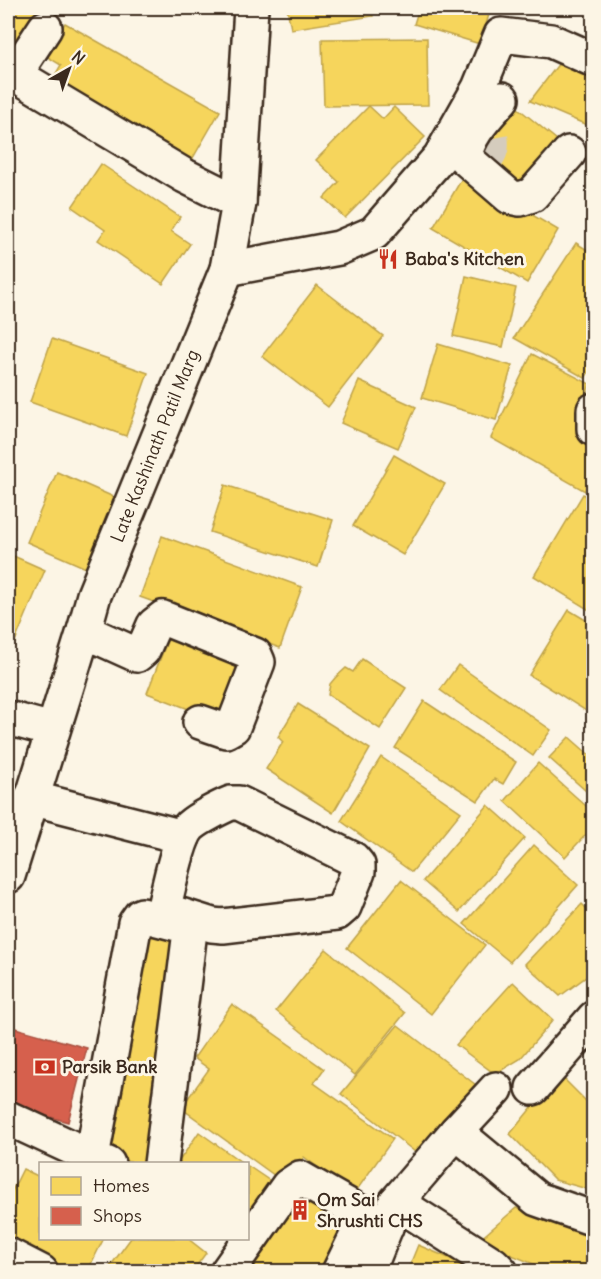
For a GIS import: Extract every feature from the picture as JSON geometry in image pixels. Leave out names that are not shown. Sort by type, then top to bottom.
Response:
[{"type":"street","name":"Late Kashinath Patil Marg","points":[[8,876],[94,595],[227,269],[239,203],[251,8]]},
{"type":"street","points":[[569,153],[532,195],[520,199],[510,197],[465,158],[466,149],[486,112],[479,88],[501,21],[594,60]]},
{"type":"street","points":[[45,28],[20,66],[26,81],[185,176],[239,203]]},
{"type":"street","points":[[227,269],[339,248],[374,233],[440,157],[486,112]]},
{"type":"street","points":[[594,410],[594,429]]},
{"type":"street","points":[[84,631],[137,655],[143,650],[154,625],[163,618],[255,655],[258,662],[233,727],[226,730],[200,722]]},
{"type":"street","points":[[8,718],[52,730]]},
{"type":"street","points":[[31,798],[183,837]]},
{"type":"street","points":[[231,803],[239,803],[353,859],[358,865],[358,872],[344,907],[337,913],[232,925],[212,925],[170,911],[165,903],[183,837],[190,826],[222,807],[231,803]]},
{"type":"street","points":[[8,1118],[100,1160],[135,922],[142,915],[185,926],[190,931],[161,1162]]},
{"type":"street","points":[[533,1088],[594,1018]]},
{"type":"street","points":[[339,1272],[383,1215],[496,1089]]},
{"type":"street","points":[[456,1132],[537,1200],[594,1219]]},
{"type":"street","points":[[227,1272],[288,1186],[300,1178],[493,1264],[501,1272]]},
{"type":"street","points":[[369,1272],[383,1215]]},
{"type":"street","points":[[8,1255],[41,1272]]},
{"type":"building: Homes","points":[[8,8],[39,8],[8,53]]},
{"type":"building: Homes","points":[[287,8],[371,8],[373,16],[291,29]]},
{"type":"building: Homes","points":[[419,8],[491,8],[480,44],[414,24]]},
{"type":"building: Homes","points":[[65,23],[220,111],[186,170],[47,89],[61,65],[46,56]]},
{"type":"building: Homes","points":[[427,38],[428,105],[324,106],[322,39]]},
{"type":"building: Homes","points":[[560,62],[594,78],[594,128],[530,101]]},
{"type":"building: Homes","points":[[513,104],[568,149],[513,195],[468,156]]},
{"type":"building: Homes","points":[[369,106],[383,119],[394,107],[425,137],[345,218],[324,198],[339,182],[316,160]]},
{"type":"building: Homes","points":[[101,164],[180,217],[171,231],[190,244],[163,284],[98,240],[105,230],[72,207]]},
{"type":"building: Homes","points":[[464,175],[558,230],[527,283],[433,228]]},
{"type":"building: Homes","points":[[576,243],[594,254],[594,364],[585,378],[514,338]]},
{"type":"building: Homes","points":[[466,276],[516,288],[503,347],[453,336]]},
{"type":"building: Homes","points":[[317,285],[383,336],[328,407],[262,356]]},
{"type":"building: Homes","points":[[52,339],[148,373],[126,436],[30,402]]},
{"type":"building: Homes","points":[[438,344],[512,366],[496,420],[422,398]]},
{"type":"building: Homes","points":[[532,354],[590,384],[581,411],[592,472],[585,491],[491,438]]},
{"type":"building: Homes","points":[[359,381],[416,407],[398,448],[341,423]]},
{"type":"building: Homes","points":[[394,455],[445,484],[403,555],[353,526]]},
{"type":"building: Homes","points":[[57,472],[116,498],[86,568],[27,542]]},
{"type":"building: Homes","points":[[225,485],[333,520],[318,567],[210,532]]},
{"type":"building: Homes","points":[[583,494],[594,501],[594,613],[534,576]]},
{"type":"building: Homes","points":[[162,536],[302,587],[280,648],[140,597]]},
{"type":"building: Homes","points":[[9,554],[45,570],[8,658],[8,556]]},
{"type":"building: Homes","points":[[569,610],[594,625],[594,716],[529,675]]},
{"type":"building: Homes","points":[[171,631],[252,662],[228,724],[147,693]]},
{"type":"building: Homes","points":[[362,659],[406,688],[380,729],[328,695],[330,684],[335,678],[346,668],[353,672]]},
{"type":"building: Homes","points":[[458,665],[551,730],[533,756],[440,690]]},
{"type":"building: Homes","points":[[424,701],[516,762],[503,784],[494,779],[478,801],[395,748]]},
{"type":"building: Homes","points":[[298,704],[370,749],[333,813],[266,769],[283,742],[278,737]]},
{"type":"building: Homes","points":[[569,737],[594,759],[594,798],[549,758]]},
{"type":"building: Homes","points":[[381,757],[461,812],[412,872],[341,821]]},
{"type":"building: Homes","points":[[538,763],[594,813],[594,826],[565,857],[505,801]]},
{"type":"building: Homes","points":[[488,805],[525,838],[459,912],[423,881]]},
{"type":"building: Homes","points":[[534,845],[578,885],[510,962],[464,924]]},
{"type":"building: Homes","points":[[401,880],[485,945],[431,1014],[347,948]]},
{"type":"building: Homes","points":[[582,904],[594,916],[594,971],[560,996],[525,964]]},
{"type":"building: Homes","points":[[139,924],[187,931],[153,1162],[131,1162],[106,1158]]},
{"type":"building: Homes","points":[[326,949],[405,1013],[355,1075],[276,1011]]},
{"type":"building: Homes","points":[[513,982],[553,1020],[520,1059],[495,1074],[456,1045]]},
{"type":"building: Homes","points":[[232,1004],[324,1069],[314,1083],[393,1139],[354,1194],[304,1157],[285,1183],[181,1108],[209,1069],[194,1058]]},
{"type":"building: Homes","points":[[398,1025],[480,1088],[419,1155],[341,1094]]},
{"type":"building: Homes","points":[[559,1074],[594,1109],[594,1183],[587,1189],[555,1180],[510,1134]]},
{"type":"building: Homes","points":[[199,1132],[241,1162],[178,1162]]},
{"type":"building: Homes","points":[[249,1167],[273,1183],[249,1219]]},
{"type":"building: Homes","points":[[23,1169],[39,1177],[39,1240],[103,1240],[87,1272],[57,1272],[8,1245],[8,1199]]},
{"type":"building: Homes","name":"Om Sai Shrushti CHS","points":[[293,1189],[352,1231],[328,1272],[235,1272]]},
{"type":"building: Homes","points":[[516,1208],[594,1228],[594,1243],[586,1272],[553,1272],[478,1241]]},
{"type":"building: Homes","points":[[130,1240],[190,1240],[206,1253],[192,1272],[106,1272]]},
{"type":"building: Homes","points":[[418,1245],[482,1272],[407,1272]]},
{"type":"building: Shops","points":[[8,1026],[87,1048],[68,1122],[8,1105]]},
{"type":"tunnel","points":[[480,168],[492,148],[488,126]]},
{"type":"place","name":"Baba's Kitchen","points":[[388,259]]},
{"type":"place","name":"Parsik Bank","points":[[45,1067]]},
{"type":"place","name":"Om Sai Shrushti CHS","points":[[300,1210]]}]
